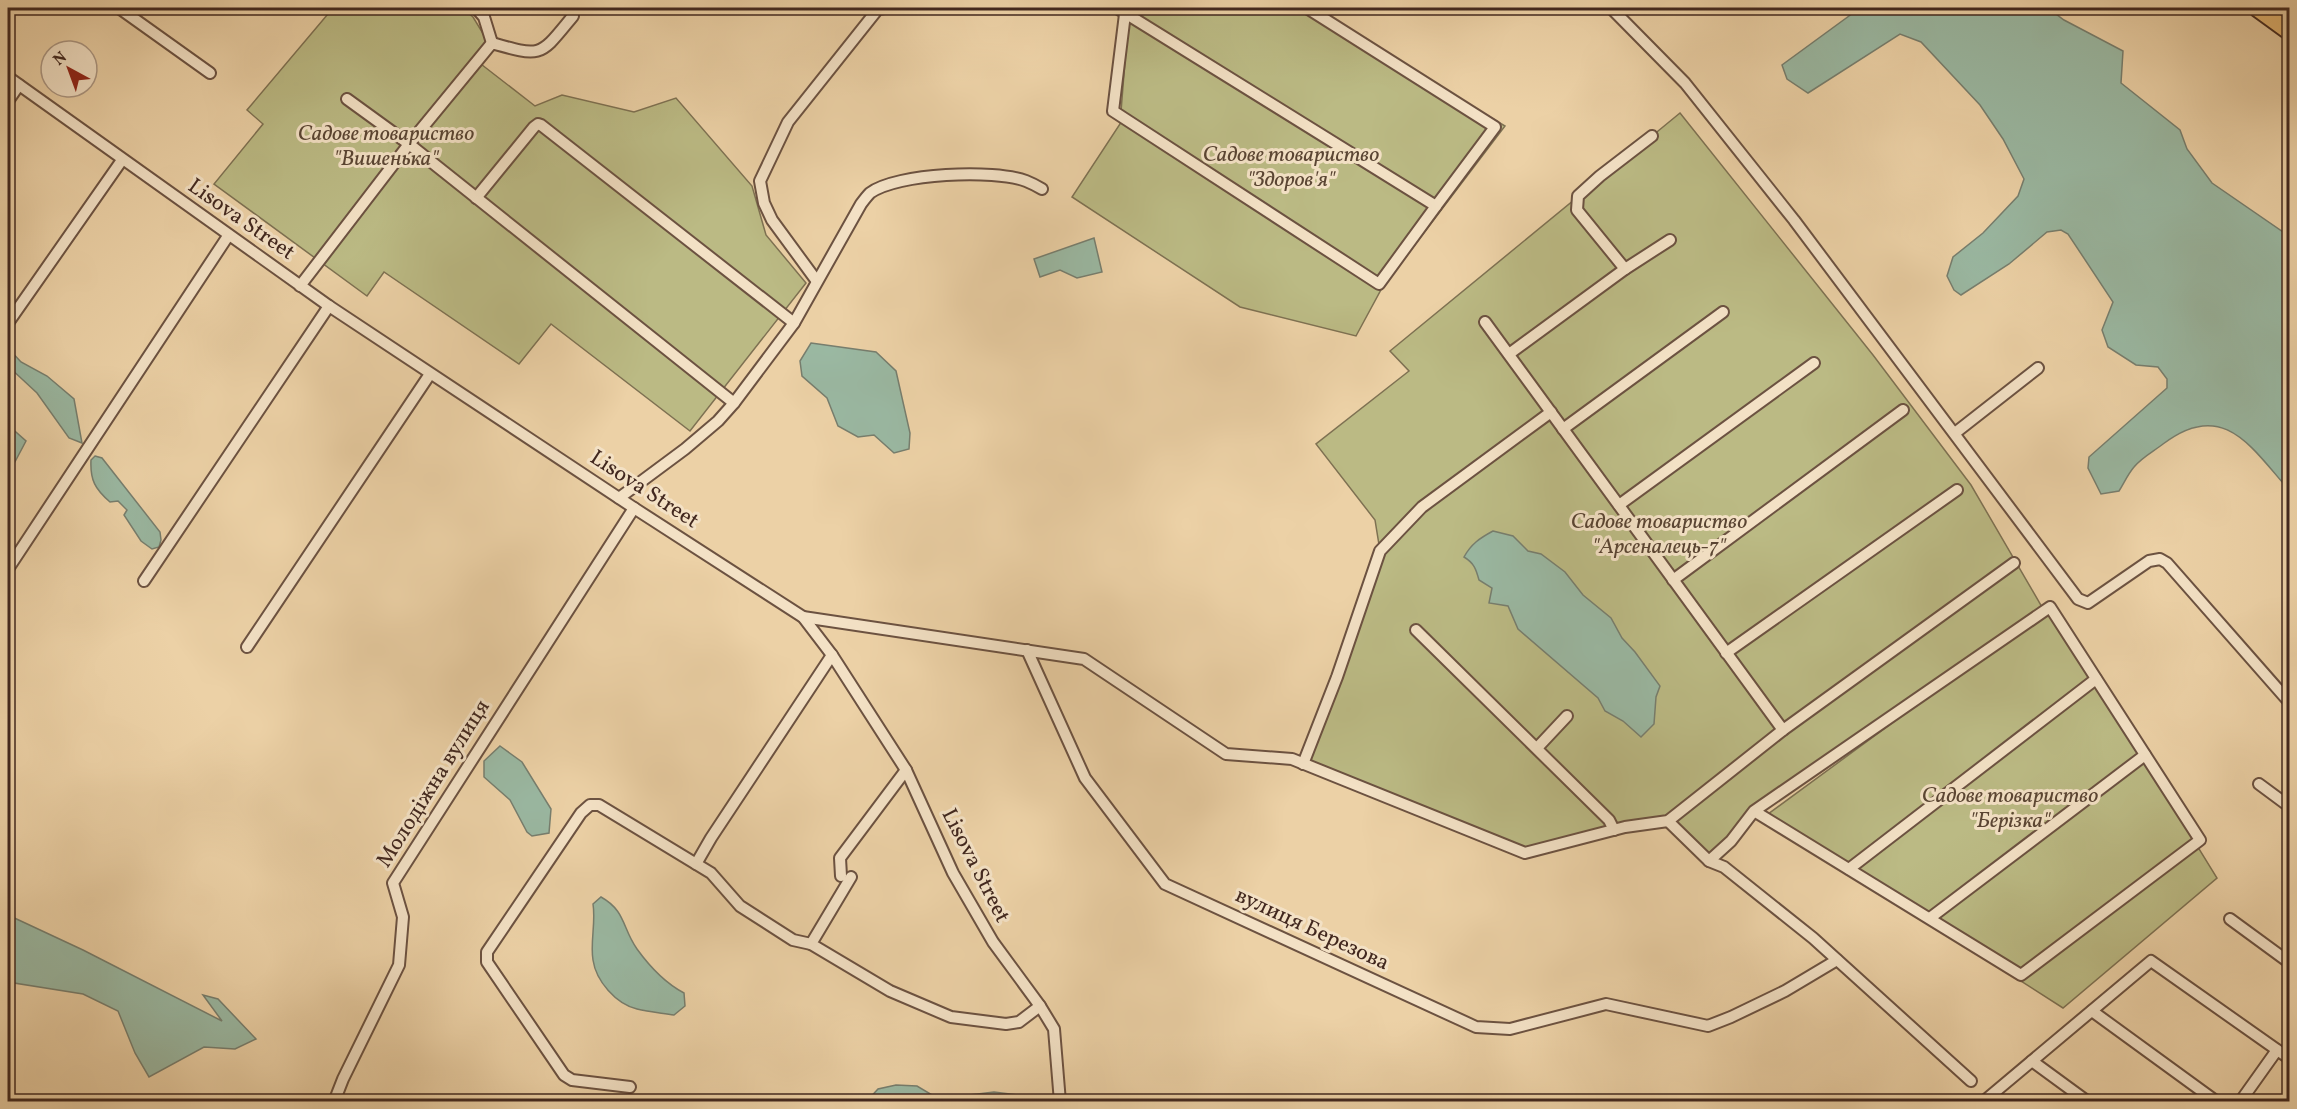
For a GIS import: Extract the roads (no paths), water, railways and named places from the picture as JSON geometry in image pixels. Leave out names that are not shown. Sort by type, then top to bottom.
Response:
[{"type":"main road","points":[[2257,8],[2289,32]]},
{"type":"street","points":[[119,8],[210,73]]},
{"type":"street","points":[[476,8],[484,17],[492,43]]},
{"type":"street","points":[[816,280],[772,220],[764,203],[760,181],[788,122],[878,9],[884,8]]},
{"type":"street","points":[[1121,11],[1142,8]]},
{"type":"street","points":[[1121,11],[1113,111],[1379,284],[1495,127],[1307,8]]},
{"type":"street","points":[[1611,8],[1685,83],[1794,220],[2078,599],[2088,603],[2149,561],[2160,559],[2167,563],[2289,703]]},
{"type":"street","points":[[1121,11],[1437,206]]},
{"type":"street","points":[[492,43],[527,53],[546,48],[573,16]]},
{"type":"street","points":[[300,286],[409,144],[492,43]]},
{"type":"street","name":"Lisova Street","points":[[8,77],[329,306],[803,617],[831,655],[906,770],[953,873],[993,942],[1054,1029],[1060,1101]]},
{"type":"street","points":[[8,101],[20,85]]},
{"type":"street","points":[[347,99],[409,144],[734,403]]},
{"type":"street","points":[[476,198],[534,127],[541,125],[794,323]]},
{"type":"street","points":[[1625,270],[1577,210],[1578,196],[1652,136]]},
{"type":"street","points":[[8,323],[122,160]]},
{"type":"street","points":[[620,498],[685,449],[718,421],[734,403],[794,323],[816,280],[861,204],[870,194],[881,188],[929,176],[972,173],[1024,180],[1042,189]]},
{"type":"street","points":[[8,569],[228,236]]},
{"type":"street","points":[[1509,354],[1670,240]]},
{"type":"street","points":[[144,580],[329,306]]},
{"type":"street","points":[[1563,429],[1723,312]]},
{"type":"street","points":[[1485,322],[1783,730]]},
{"type":"street","points":[[1619,505],[1814,363]]},
{"type":"street","points":[[1955,434],[2038,368]]},
{"type":"street","points":[[247,647],[430,374]]},
{"type":"street","points":[[1673,580],[1904,410]]},
{"type":"street","points":[[1303,764],[1337,677],[1380,551],[1422,507],[1551,412]]},
{"type":"street","points":[[1726,653],[1957,490]]},
{"type":"street","name":"Молодіжна вулиця","points":[[334,1101],[399,965],[403,917],[393,883],[634,508]]},
{"type":"street","points":[[803,617],[1084,658],[1226,754],[1292,759],[1525,853],[1614,830],[1668,821],[1783,730],[2014,563]]},
{"type":"street","points":[[1709,861],[1731,841],[1754,811],[2050,607],[2200,840],[2021,975],[1754,811]]},
{"type":"street","points":[[1416,630],[1610,820],[1614,830]]},
{"type":"street","name":"вулиця Березова","points":[[1027,650],[1085,778],[1165,884],[1476,1028],[1510,1029],[1606,1004],[1708,1026],[1785,991],[1837,960]]},
{"type":"street","points":[[696,864],[831,655]]},
{"type":"street","points":[[1849,869],[2096,679]]},
{"type":"street","points":[[1537,748],[1567,716]]},
{"type":"street","points":[[1930,918],[2145,755]]},
{"type":"street","points":[[811,944],[846,877],[840,858],[906,770]]},
{"type":"street","points":[[2259,784],[2289,807]]},
{"type":"street","points":[[630,1087],[572,1080],[564,1075],[487,962],[487,952],[581,813],[591,805],[599,805],[711,873],[740,906],[794,940],[811,944],[890,991],[951,1017],[1006,1024],[1019,1022],[1040,1006]]},
{"type":"street","points":[[1668,821],[1709,861],[1724,867],[1837,960],[1971,1081]]},
{"type":"street","points":[[2230,919],[2289,963]]},
{"type":"street","points":[[1983,1101],[2151,961],[2289,1059]]},
{"type":"street","points":[[2092,1011],[2217,1101]]},
{"type":"street","points":[[2240,1101],[2277,1050]]},
{"type":"street","points":[[2032,1061],[2088,1101]]},
{"type":"park label","name":"Садове товариство \"Вишенька\"","points":[[386,146]]},
{"type":"park label","name":"Садове товариство \"Здоров'я\"","points":[[1291,168]]},
{"type":"park label","name":"Садове товариство \"Арсеналець-7\"","points":[[1659,534]]},
{"type":"park label","name":"Садове товариство \"Берізка\"","points":[[2010,808]]}]
